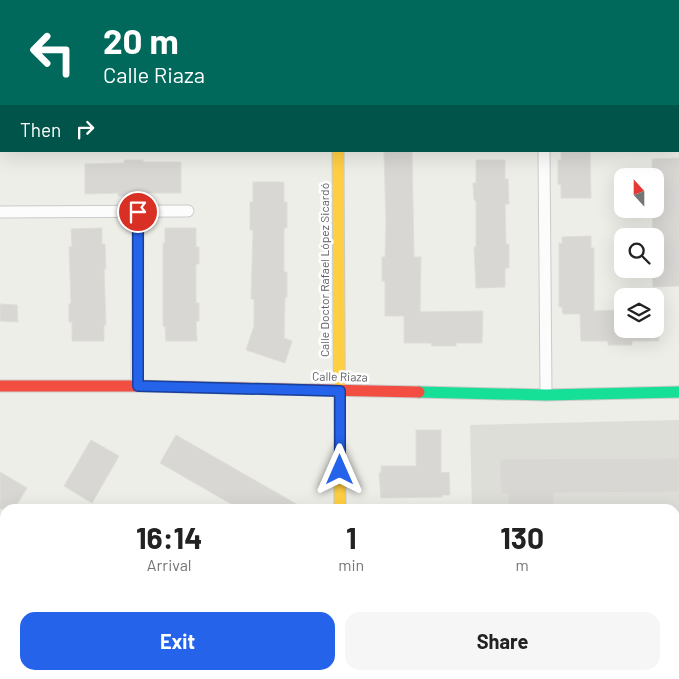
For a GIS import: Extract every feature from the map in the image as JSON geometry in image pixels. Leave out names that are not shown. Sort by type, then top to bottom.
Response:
[{"type":"street","name":"Calle Doctor Rafael López Sicardó","points":[[338,152],[340,504]]},
{"type":"street","name":"Calle Riaza","points":[[0,386],[138,386],[546,395],[679,392]]},
{"type":"lane","points":[[544,152],[546,395]]},
{"type":"lane","points":[[0,212],[188,211]]},
{"type":"lane","points":[[138,212],[138,386]]},
{"type":"shaded area","points":[[679,420],[679,504],[472,504],[470,425]]},
{"type":"building","points":[[384,152],[412,152],[414,257],[421,257],[420,312],[483,311],[482,343],[456,343],[456,346],[432,346],[431,343],[404,343],[404,316],[385,316],[385,281],[382,281],[382,257],[385,257]]},
{"type":"building","points":[[561,152],[590,152],[591,198],[561,198],[561,185],[558,184],[558,160],[561,160]]},
{"type":"building","points":[[679,158],[679,286],[653,287],[652,278],[664,278],[664,228],[653,228],[652,218],[664,218],[664,168],[652,168],[652,159]]},
{"type":"building","points":[[124,160],[181,162],[181,193],[149,193],[149,196],[118,196],[118,193],[85,194],[85,164],[124,163]]},
{"type":"building","points":[[476,160],[505,160],[505,179],[508,179],[509,204],[505,204],[509,268],[505,268],[505,287],[476,288],[474,247],[476,247],[476,201],[474,200],[473,183],[476,183]]},
{"type":"building","points":[[253,182],[284,182],[284,202],[287,202],[287,228],[284,228],[284,272],[287,272],[287,297],[285,297],[284,338],[292,341],[285,363],[246,350],[254,326],[254,299],[251,299],[253,230],[250,230],[250,202],[253,202]]},
{"type":"building","points":[[102,228],[102,244],[105,244],[106,269],[104,269],[106,325],[104,325],[104,341],[72,341],[72,322],[69,322],[69,304],[71,303],[69,247],[72,247],[71,229]]},
{"type":"building","points":[[165,228],[196,228],[196,247],[199,247],[199,264],[196,264],[196,303],[199,303],[199,321],[196,321],[197,341],[166,341],[165,326],[163,326],[163,243],[165,243]]},
{"type":"building","points":[[591,236],[591,248],[594,248],[594,311],[614,310],[614,338],[659,338],[659,341],[632,341],[632,345],[608,345],[608,341],[581,341],[580,314],[563,314],[562,307],[559,307],[559,243],[562,244],[562,237]]},
{"type":"building","points":[[0,304],[17,305],[18,322],[0,321]]},
{"type":"building","points":[[416,430],[441,430],[441,473],[449,472],[450,495],[442,495],[442,497],[381,498],[379,473],[381,473],[381,466],[416,466]]},
{"type":"building","points":[[176,435],[296,504],[231,504],[160,463]]},
{"type":"building","points":[[91,440],[119,456],[92,503],[64,486]]},
{"type":"building","points":[[679,458],[679,492],[554,493],[553,504],[508,504],[508,493],[501,494],[500,459]]},
{"type":"building","points":[[0,472],[27,488],[17,504],[0,504]]},
{"type":"traffic: fast","points":[[419,392],[546,395],[679,392]]},
{"type":"traffic: slow","points":[[338,152],[340,504]]},
{"type":"traffic: jam","points":[[0,386],[137,386],[419,392]]},
{"type":"route","points":[[138,212],[138,386],[340,391],[340,470]]}]
